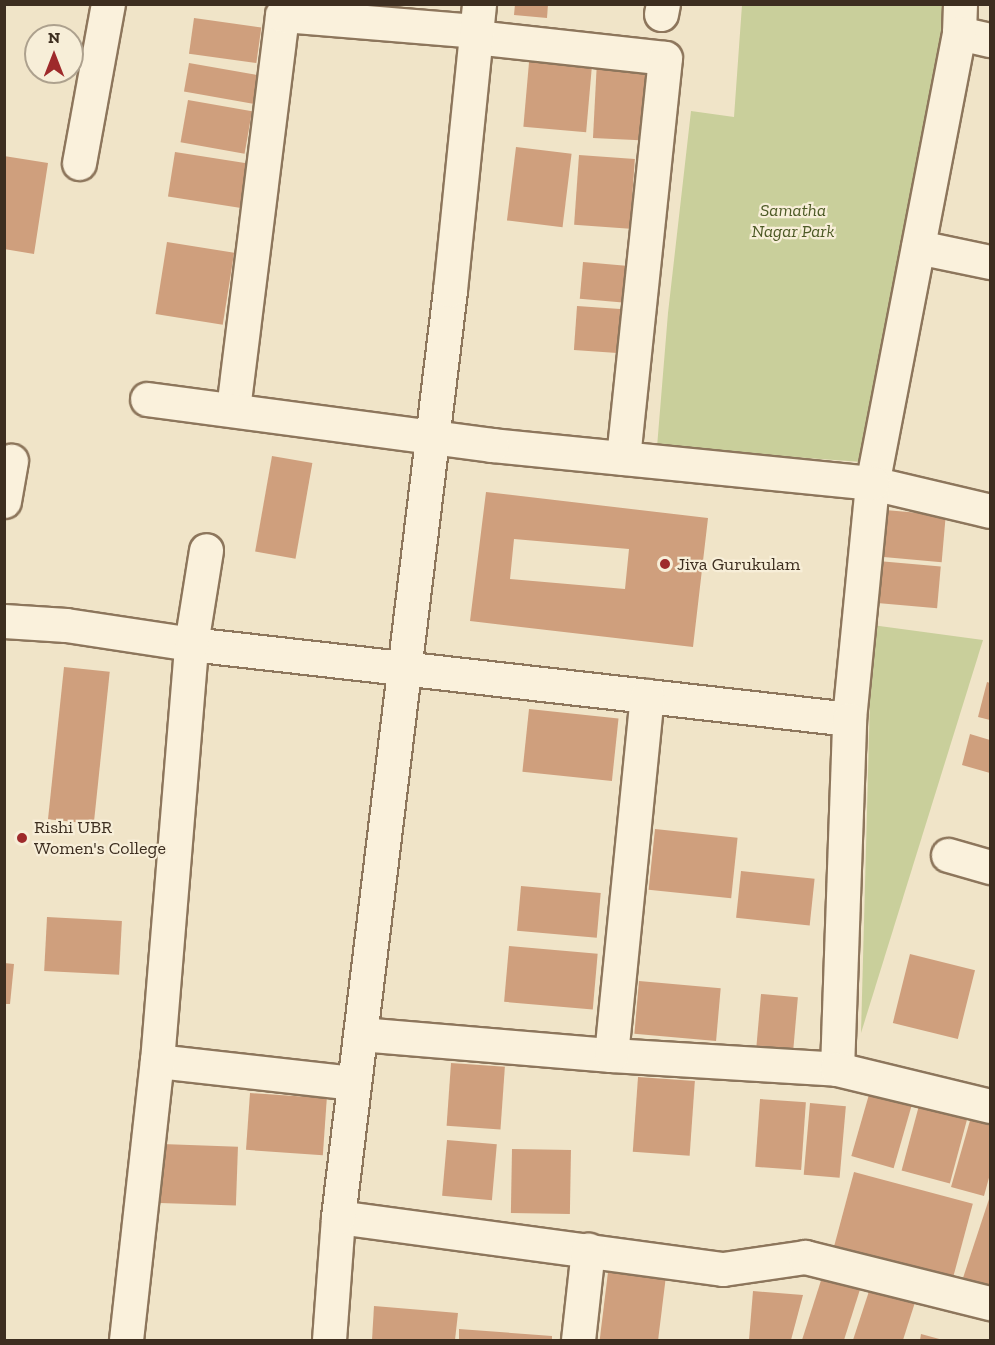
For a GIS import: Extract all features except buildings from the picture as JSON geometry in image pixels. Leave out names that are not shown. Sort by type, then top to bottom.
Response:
[{"type":"street","points":[[79,163],[108,4]]},
{"type":"street","points":[[233,409],[282,15],[477,24],[665,58],[623,458]]},
{"type":"street","points":[[837,1068],[849,719],[873,483],[960,19],[990,40]]},
{"type":"street","points":[[329,1341],[338,1217],[450,290],[477,24]]},
{"type":"street","points":[[918,247],[990,262]]},
{"type":"street","points":[[147,399],[432,438],[873,483],[990,510]]},
{"type":"street","points":[[4,501],[11,461]]},
{"type":"street","points":[[126,1341],[157,1061],[191,644],[206,550]]},
{"type":"street","points":[[4,621],[66,625],[191,644],[849,719]]},
{"type":"street","points":[[611,1055],[647,696]]},
{"type":"street","points":[[948,855],[990,867]]},
{"type":"street","points":[[360,1034],[611,1055],[837,1068],[990,1106]]},
{"type":"street","points":[[157,1061],[354,1083]]},
{"type":"street","points":[[338,1217],[723,1269],[805,1257],[990,1303]]},
{"type":"street","points":[[579,1341],[588,1250]]},
{"type":"green space","name":"Samatha Nagar Park","points":[[742,5],[945,5],[945,27],[862,462],[657,447],[668,313],[691,111],[734,117]]},
{"type":"green space","points":[[872,625],[983,640],[861,1033]]},
{"type":"place","name":"Jiva Gurukulam","points":[[665,564]]},
{"type":"place","name":"Rishi UBR Women's College","points":[[22,838]]}]
